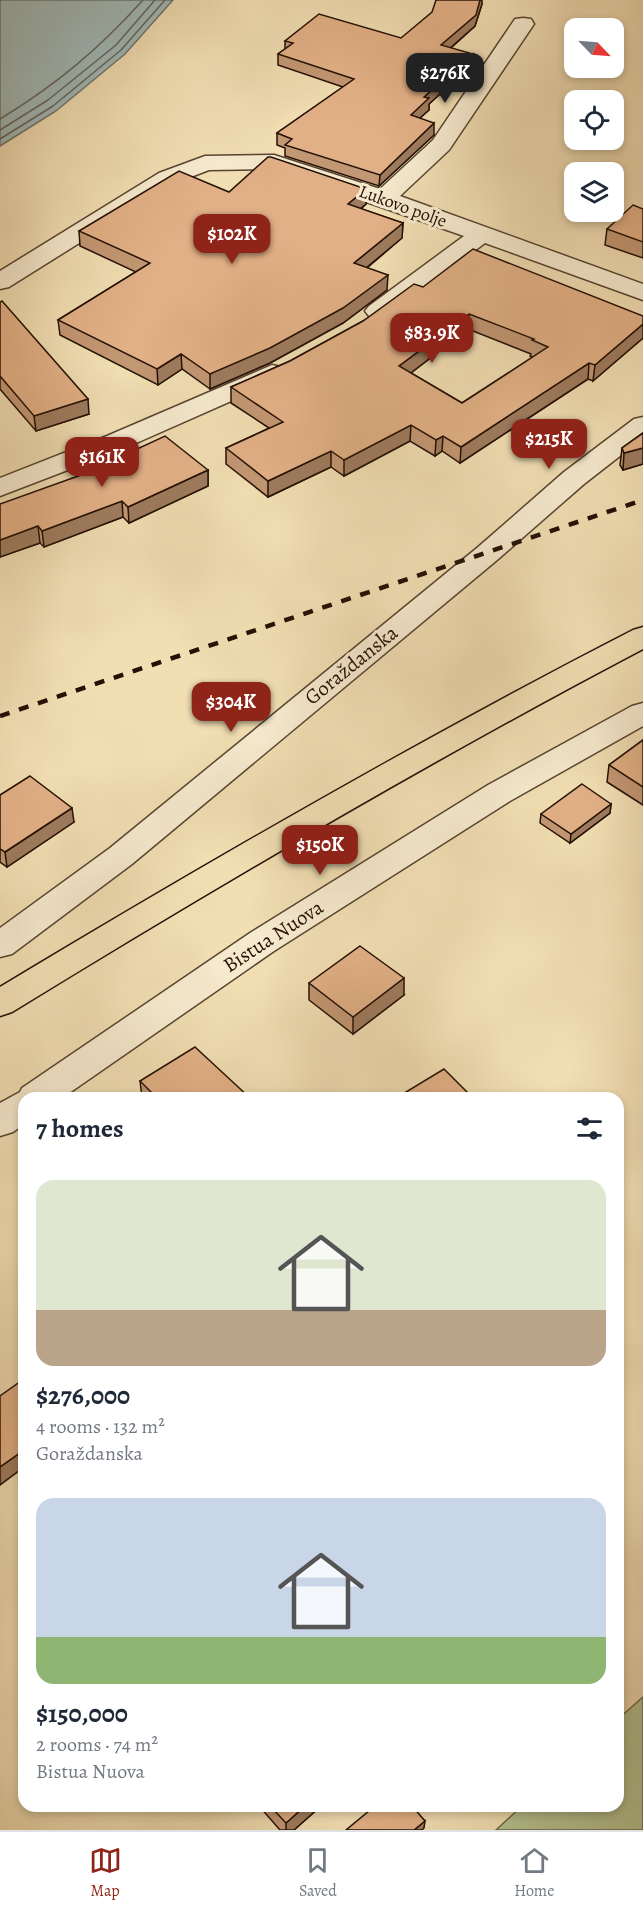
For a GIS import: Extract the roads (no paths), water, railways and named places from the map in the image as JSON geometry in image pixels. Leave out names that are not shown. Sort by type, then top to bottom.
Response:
[{"type":"highway","points":[[0,1003],[154,909],[366,787],[534,693],[643,637]]},
{"type":"street","points":[[384,198],[441,145],[522,24]]},
{"type":"street","name":"Lukovo polje","points":[[0,282],[167,178],[205,163],[274,162],[384,198],[643,293]]},
{"type":"street","name":"Lukovo polje","points":[[362,323],[481,235]]},
{"type":"street","points":[[0,488],[116,442],[290,364]]},
{"type":"street","name":"Goraždanska","points":[[0,945],[122,856],[487,554],[574,478],[643,425]]},
{"type":"street","name":"Bistua Nuova","points":[[44,1092],[272,936],[499,793],[643,713]]},
{"type":"water","points":[[0,0],[173,0],[125,54],[56,111],[0,146]]},
{"type":"railway","points":[[0,716],[643,500]]}]
